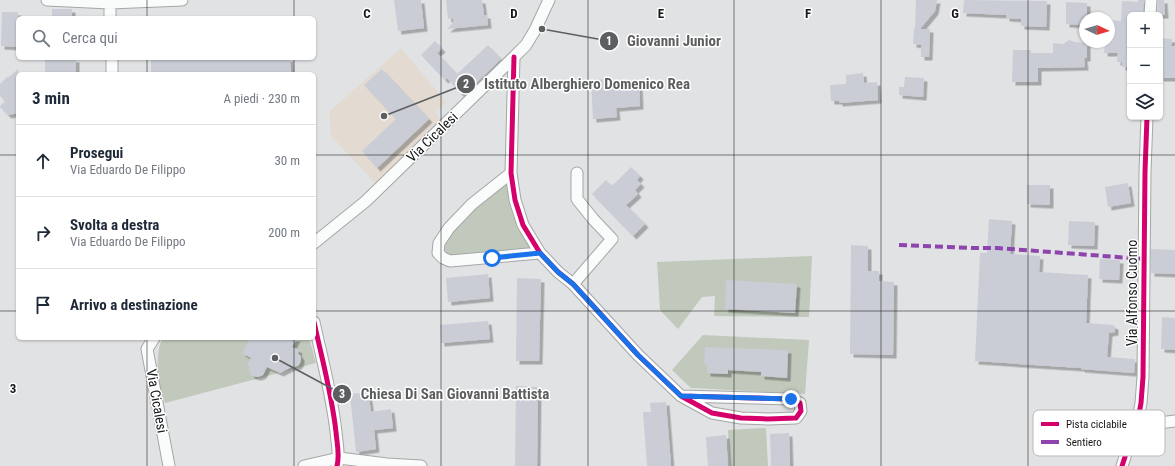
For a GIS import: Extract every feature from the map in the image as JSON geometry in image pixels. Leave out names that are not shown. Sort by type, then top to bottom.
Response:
[{"type":"street","points":[[47,0],[103,2],[182,0]]},
{"type":"street","name":"Via Cicalesi","points":[[316,241],[366,201],[514,57],[531,36],[549,0]]},
{"type":"street","points":[[1150,12],[1151,0]]},
{"type":"street","points":[[103,2],[109,16]]},
{"type":"street","points":[[514,57],[511,173],[515,200],[523,225],[540,253],[558,272],[573,284],[638,355],[681,396],[712,413],[741,418],[768,420],[796,418],[801,411],[800,403],[791,399],[681,396]]},
{"type":"street","points":[[112,60],[112,72]]},
{"type":"street","name":"Via Alfonso Cuomo","points":[[1139,410],[1143,377],[1144,172],[1147,120]]},
{"type":"street","points":[[511,173],[472,204],[449,228],[439,243],[438,253],[450,262],[540,253]]},
{"type":"street","points":[[573,284],[612,239],[577,199],[577,173]]},
{"type":"street","points":[[316,331],[333,412],[338,462]]},
{"type":"street","name":"Via Cicalesi","points":[[146,343],[169,466]]},
{"type":"street","points":[[1165,422],[1175,421]]},
{"type":"street","name":"Via Alfonso Cuomo","points":[[1122,466],[1126,456]]},
{"type":"street","points":[[304,466],[338,462],[421,466]]},
{"type":"shaded area","points":[[401,48],[446,102],[435,112],[441,120],[375,183],[331,136],[329,112]]},
{"type":"green space","points":[[506,182],[509,202],[513,215],[531,250],[447,256],[444,252],[443,245],[457,227]]},
{"type":"green space","points":[[812,256],[809,317],[714,316],[715,296],[702,297],[678,329],[660,310],[657,262]]},
{"type":"green space","points":[[703,335],[809,340],[805,394],[691,388],[672,370]]},
{"type":"green space","points":[[162,340],[310,340],[316,363],[165,403],[161,394],[158,376],[158,355]]},
{"type":"green space","points":[[766,428],[768,466],[730,466],[728,430]]},
{"type":"building","points":[[394,0],[421,0],[424,28],[398,31]]},
{"type":"building","points":[[446,0],[482,0],[484,15],[487,15],[488,25],[447,29],[453,23],[453,18],[448,19]]},
{"type":"building","points":[[916,0],[937,0],[935,11],[920,29],[930,29],[929,57],[921,57],[921,45],[913,44]]},
{"type":"building","points":[[964,0],[1047,1],[1046,27],[1021,26],[1021,19],[1006,18],[1006,15],[963,13]]},
{"type":"building","points":[[1138,0],[1144,0],[1143,12],[1127,12],[1127,67],[1122,67],[1122,62],[1117,62],[1118,53],[1104,53],[1104,48],[1115,48],[1115,20],[1121,21],[1122,1],[1138,2]]},
{"type":"building","points":[[1158,0],[1164,0],[1165,15],[1163,15],[1163,12],[1157,12]]},
{"type":"building","points":[[1066,2],[1087,3],[1087,12],[1079,12],[1079,25],[1066,24]]},
{"type":"building","points":[[52,9],[72,9],[72,16],[52,16]]},
{"type":"building","points":[[2,12],[18,12],[18,16],[16,16],[16,47],[1,46]]},
{"type":"building","points":[[1163,38],[1172,39],[1171,46],[1175,46],[1175,78],[1163,78]]},
{"type":"building","points":[[1069,40],[1079,42],[1079,48],[1087,48],[1087,58],[1084,58],[1085,67],[1038,68],[1038,82],[1012,82],[1013,50],[1031,50],[1031,53],[1053,53],[1053,43],[1063,44]]},
{"type":"building","points":[[435,41],[442,49],[437,53],[457,74],[488,45],[501,59],[476,83],[474,82],[461,94],[447,78],[445,80],[421,55]]},
{"type":"building","points":[[45,60],[76,60],[76,72],[45,72]]},
{"type":"building","points":[[151,60],[290,60],[291,72],[151,72]]},
{"type":"building","points":[[18,69],[18,72],[16,72],[16,113],[8,115],[0,107],[5,101],[0,96],[0,84],[7,77]]},
{"type":"building","points":[[382,69],[429,119],[377,168],[362,151],[396,119],[364,85]]},
{"type":"building","points":[[863,73],[864,83],[877,82],[878,100],[839,103],[839,101],[831,101],[830,85],[846,84],[846,75]]},
{"type":"building","points":[[905,77],[924,78],[923,97],[899,95],[899,87],[904,87]]},
{"type":"building","points":[[613,79],[614,85],[639,83],[640,106],[616,108],[617,117],[593,119],[591,80]]},
{"type":"building","points":[[631,167],[640,176],[637,180],[641,184],[635,190],[638,194],[626,205],[645,224],[633,236],[592,194],[606,180],[612,186]]},
{"type":"building","points":[[1128,183],[1131,203],[1108,207],[1105,187]]},
{"type":"building","points":[[1027,185],[1050,185],[1050,205],[1027,204]]},
{"type":"building","points":[[989,219],[1012,221],[1010,254],[1040,256],[1039,272],[1088,275],[1086,323],[1115,326],[1115,332],[1109,333],[1107,357],[1135,359],[1134,373],[975,361],[980,253],[987,253]]},
{"type":"building","points":[[1069,221],[1095,222],[1094,246],[1068,245]]},
{"type":"building","points":[[851,245],[868,246],[868,271],[879,271],[879,281],[894,282],[893,355],[850,354]]},
{"type":"building","points":[[1151,249],[1175,250],[1175,274],[1151,273]]},
{"type":"building","points":[[1100,259],[1120,260],[1119,280],[1099,279]]},
{"type":"building","points":[[488,274],[490,298],[448,302],[446,278]]},
{"type":"building","points":[[517,278],[541,279],[539,361],[516,361]]},
{"type":"building","points":[[726,280],[797,284],[795,313],[725,309]]},
{"type":"building","points":[[1162,317],[1175,318],[1175,350],[1161,349]]},
{"type":"building","points":[[488,321],[490,339],[441,343],[440,325]]},
{"type":"building","points":[[249,340],[296,340],[292,347],[299,350],[298,353],[301,360],[298,366],[292,367],[280,373],[267,367],[263,375],[258,377],[252,376],[249,371],[250,367],[247,366],[251,358],[242,353]]},
{"type":"building","points":[[705,347],[788,350],[787,378],[761,376],[761,372],[728,370],[728,374],[707,373],[707,364],[704,364]]},
{"type":"building","points":[[516,386],[538,387],[537,466],[515,466]]},
{"type":"building","points":[[368,392],[371,412],[391,409],[393,428],[374,430],[376,449],[356,452],[350,394]]},
{"type":"building","points":[[666,402],[671,466],[647,466],[643,412],[651,412],[650,403]]},
{"type":"building","points":[[789,433],[790,466],[771,466],[770,434]]},
{"type":"building","points":[[726,435],[728,466],[708,466],[706,437]]},
{"type":"marked path","points":[[899,245],[997,248],[1144,259]]},
{"type":"cycle path","points":[[514,57],[511,173],[515,200],[523,225],[540,253],[558,272],[573,284],[638,355],[681,396],[712,413],[741,418],[796,418],[801,411],[800,403],[791,399],[681,396]]},
{"type":"cycle path","points":[[1140,410],[1143,377],[1147,120]]},
{"type":"cycle path","points":[[316,331],[334,418],[338,454],[337,466]]},
{"type":"cycle path","points":[[1122,466],[1125,456]]},
{"type":"place","name":"Giovanni Junior","points":[[542,29]]},
{"type":"place","name":"Istituto Alberghiero Domenico Rea","points":[[384,116]]},
{"type":"place","name":"Chiesa Di San Giovanni Battista","points":[[275,358]]},
{"type":"route","points":[[492,258],[540,253],[558,272],[573,284],[638,355],[681,396],[791,399]]}]
